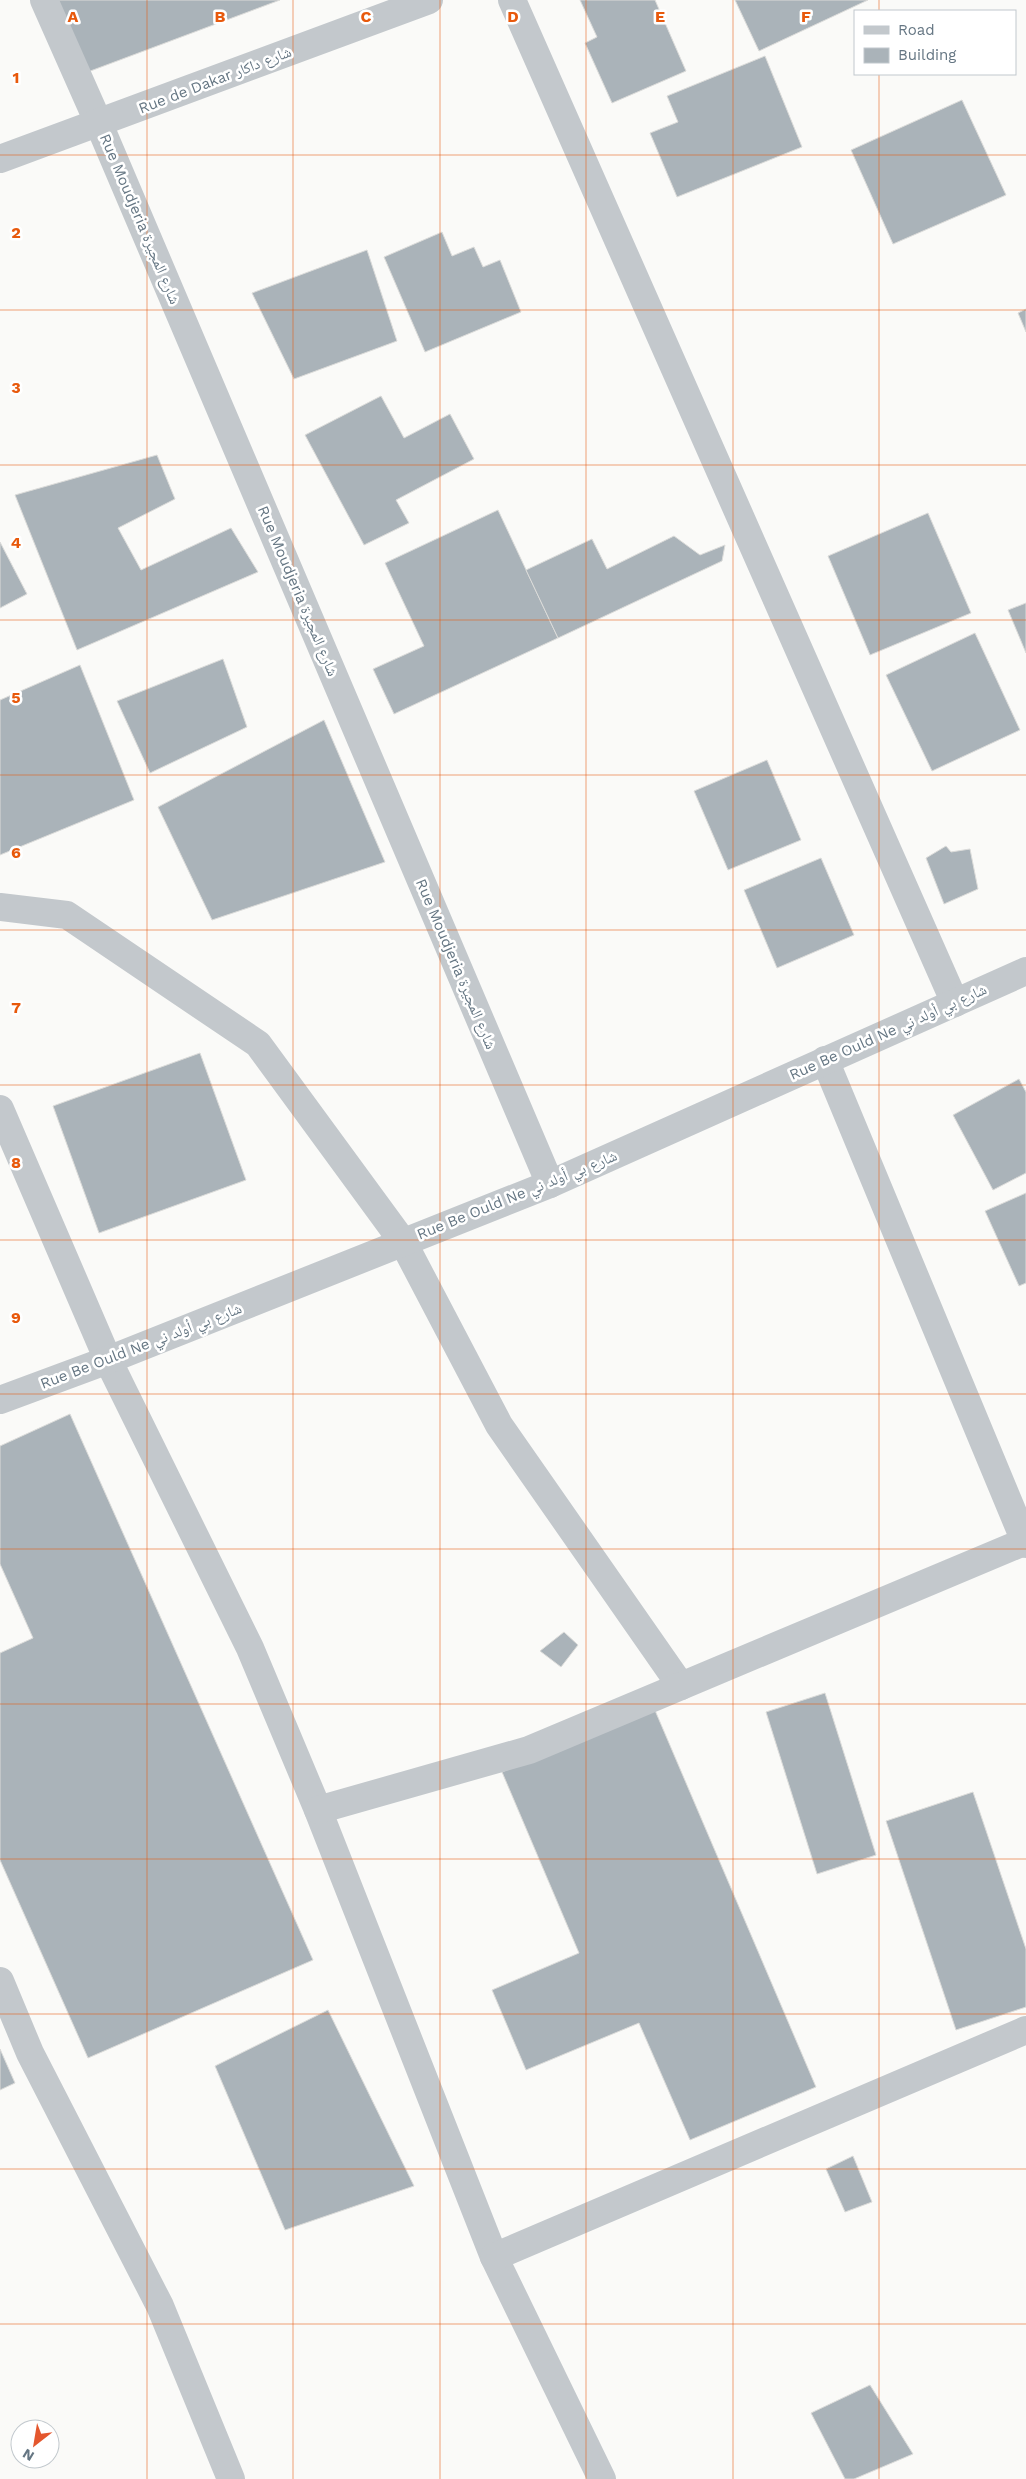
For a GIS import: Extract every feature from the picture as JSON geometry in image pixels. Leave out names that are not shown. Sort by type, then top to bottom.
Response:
[{"type":"street","name":"Rue Moudjeria شارع المجيرة","points":[[44,0],[99,124],[550,1184]]},
{"type":"street","name":"Rue de Dakar شارع داكار","points":[[0,160],[429,0]]},
{"type":"street","points":[[512,0],[955,1003]]},
{"type":"street","points":[[0,907],[67,915],[258,1044],[403,1242],[498,1425],[681,1686]]},
{"type":"street","name":"Rue Be Ould Ne شارع بي أولد ني","points":[[0,1400],[108,1360],[550,1184],[1026,971]]},
{"type":"street","points":[[318,1810],[529,1750],[1026,1542],[825,1060]]},
{"type":"street","points":[[0,1109],[108,1360],[250,1648],[318,1810],[494,2256],[602,2479]]},
{"type":"street","points":[[0,1981],[30,2053],[160,2306],[232,2479]]},
{"type":"street","points":[[494,2256],[1026,2030]]},
{"type":"building","points":[[58,0],[280,0],[85,73]]},
{"type":"building","points":[[580,0],[655,0],[686,71],[612,103],[585,43],[597,37]]},
{"type":"building","points":[[735,0],[868,0],[759,51]]},
{"type":"building","points":[[765,56],[802,147],[677,197],[650,133],[678,122],[667,96]]},
{"type":"building","points":[[962,100],[1006,195],[893,244],[851,150]]},
{"type":"building","points":[[442,232],[452,256],[474,247],[483,267],[500,260],[521,312],[425,352],[384,257]]},
{"type":"building","points":[[367,250],[397,341],[294,379],[252,293]]},
{"type":"building","points":[[1026,309],[1026,332],[1018,313]]},
{"type":"building","points":[[381,396],[404,438],[450,414],[474,459],[396,500],[409,523],[364,545],[305,435]]},
{"type":"building","points":[[157,455],[175,499],[118,528],[141,570],[231,528],[258,572],[77,650],[15,495]]},
{"type":"building","points":[[498,510],[558,638],[394,714],[373,669],[424,646],[385,563]]},
{"type":"building","points":[[928,513],[971,613],[870,655],[828,556]]},
{"type":"building","points":[[674,536],[700,555],[725,545],[722,561],[558,638],[526,570],[592,539],[607,569]]},
{"type":"building","points":[[0,542],[27,594],[0,608]]},
{"type":"building","points":[[1026,603],[1026,653],[1008,610]]},
{"type":"building","points":[[975,633],[1020,730],[932,771],[886,675]]},
{"type":"building","points":[[223,659],[247,727],[150,773],[117,701]]},
{"type":"building","points":[[80,665],[134,800],[0,855],[0,700]]},
{"type":"building","points":[[324,720],[385,862],[212,920],[158,807]]},
{"type":"building","points":[[767,760],[801,840],[728,870],[694,791]]},
{"type":"building","points":[[946,846],[951,852],[970,849],[978,889],[944,904],[926,858]]},
{"type":"building","points":[[821,858],[854,935],[777,968],[744,890]]},
{"type":"building","points":[[200,1053],[246,1180],[99,1233],[53,1106]]},
{"type":"building","points":[[1019,1079],[1026,1092],[1026,1173],[993,1190],[953,1115]]},
{"type":"building","points":[[1026,1193],[1026,1283],[1019,1286],[985,1211]]},
{"type":"building","points":[[70,1414],[313,1960],[88,2058],[0,1860],[0,1653],[33,1638],[0,1564],[0,1446]]},
{"type":"building","points":[[564,1632],[578,1645],[561,1667],[540,1651]]},
{"type":"building","points":[[825,1693],[876,1855],[817,1874],[766,1712]]},
{"type":"building","points":[[654,1708],[816,2087],[690,2140],[639,2023],[526,2070],[492,1990],[579,1953],[502,1772]]},
{"type":"building","points":[[973,1792],[1026,1949],[1026,2007],[956,2030],[886,1821]]},
{"type":"building","points":[[328,2010],[414,2186],[285,2230],[215,2066]]},
{"type":"building","points":[[0,2049],[15,2083],[0,2090]]},
{"type":"building","points":[[853,2156],[872,2202],[845,2212],[826,2169]]},
{"type":"building","points":[[870,2385],[913,2454],[854,2479],[845,2479],[811,2413]]}]
